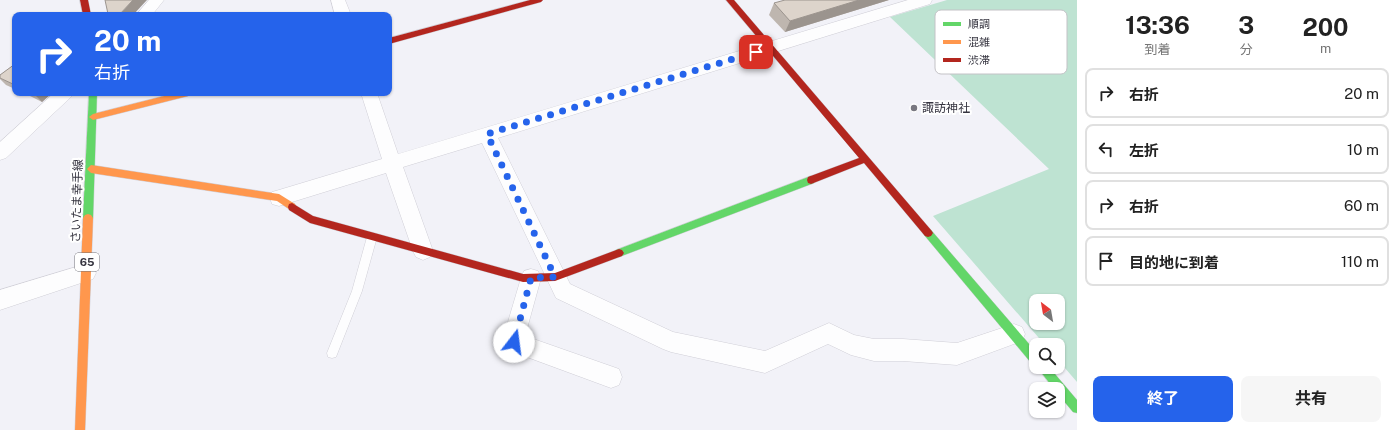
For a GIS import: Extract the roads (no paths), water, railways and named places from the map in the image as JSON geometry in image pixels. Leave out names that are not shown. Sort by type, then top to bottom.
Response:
[{"type":"street","points":[[84,0],[86,12]]},
{"type":"street","points":[[147,12],[158,0]]},
{"type":"street","points":[[338,0],[342,12]]},
{"type":"street","points":[[392,40],[539,0]]},
{"type":"street","points":[[730,0],[1029,352]]},
{"type":"street","points":[[279,198],[925,0]]},
{"type":"street","points":[[1,151],[62,96]]},
{"type":"street","name":"さいたま幸手線","points":[[80,430],[94,96]]},
{"type":"street","points":[[93,117],[176,96]]},
{"type":"street","points":[[369,96],[423,251]]},
{"type":"street","points":[[487,134],[563,291],[671,342],[765,362],[829,333],[851,345],[874,350],[903,350],[957,354],[1014,334]]},
{"type":"street","points":[[91,169],[279,198],[310,219],[523,278],[531,278],[555,277],[866,159]]},
{"type":"street","points":[[0,300],[86,273]]},
{"type":"street","points":[[531,278],[514,342],[611,377]]},
{"type":"street","points":[[1048,374],[1077,408]]},
{"type":"lane","points":[[332,353],[357,291],[372,237]]},
{"type":"place","name":"諏訪神社","points":[[914,108]]}]
